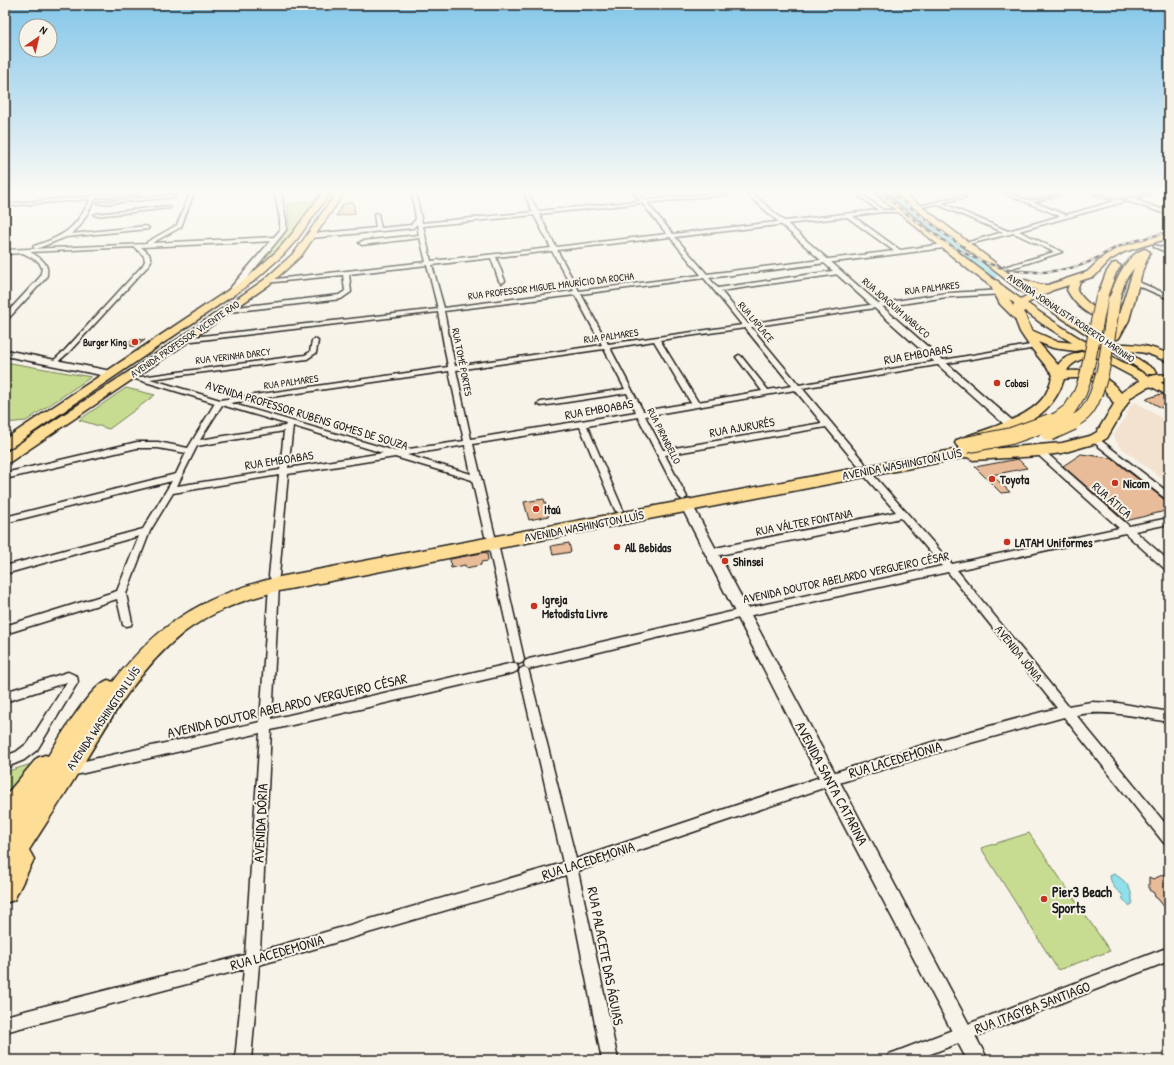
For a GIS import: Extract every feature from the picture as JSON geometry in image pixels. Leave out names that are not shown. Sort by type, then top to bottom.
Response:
[{"type":"highway","name":"AVENIDA WASHINGTON LUÍS","points":[[5,842],[85,718],[131,658],[169,622],[212,598],[240,585],[274,581],[863,468],[959,449],[1040,427],[1057,419],[1078,399],[1108,299],[1118,285],[1124,272],[1142,248],[1153,243]]},
{"type":"highway","name":"AVENIDA WASHINGTON LUÍS","points":[[1142,248],[1156,246],[1163,243]]},
{"type":"highway","points":[[1029,290],[1049,288],[1091,274],[1107,258],[1115,254],[1142,248],[1134,282],[1119,332],[1109,345]]},
{"type":"highway","points":[[1076,279],[1072,290],[1080,303],[1087,309],[1104,318],[1114,321],[1123,320]]},
{"type":"highway","points":[[1049,288],[1029,290],[1018,306],[1019,317],[1025,331],[1060,376]]},
{"type":"highway","points":[[1000,289],[1007,306],[1012,313],[1019,317]]},
{"type":"highway","name":"AVENIDA WASHINGTON LUÍS","points":[[959,449],[984,449],[1027,441],[1059,430],[1086,412],[1099,385],[1108,299]]},
{"type":"highway","points":[[1025,331],[1053,344],[1065,347],[1091,349]]},
{"type":"highway","points":[[1119,332],[1169,354]]},
{"type":"highway","points":[[959,449],[980,435],[1030,415],[1048,402],[1055,390],[1064,364],[1091,349],[1109,345],[1142,347],[1169,358]]},
{"type":"highway","points":[[1060,376],[1081,374],[1095,377],[1108,384],[1120,403]]},
{"type":"highway","points":[[959,449],[978,455],[1008,452],[1039,452],[1062,448],[1095,439],[1102,435],[1120,403],[1129,392],[1160,381]]},
{"type":"highway","name":"AVENIDA WASHINGTON LUÍS","points":[[491,540],[619,510],[685,502]]},
{"type":"highway","name":"AVENIDA WASHINGTON LUÍS","points":[[5,868],[105,710],[154,648],[167,636],[209,609],[274,581]]},
{"type":"highway","points":[[5,813],[85,718]]},
{"type":"highway","points":[[5,891],[63,777]]},
{"type":"main road","name":"AVENIDA PROFESSOR VICENTE RAO","points":[[5,445],[229,295],[251,279],[289,243]]},
{"type":"main road","name":"AVENIDA PROFESSOR VICENTE RAO","points":[[5,459],[136,377],[184,340],[268,282],[298,254],[306,243]]},
{"type":"main road","name":"AVENIDA JORNALISTA ROBERTO MARINHO","points":[[940,243],[1000,289],[1091,349],[1160,381]]},
{"type":"main road","name":"AVENIDA JORNALISTA ROBERTO MARINHO","points":[[964,243],[1029,290],[1160,381],[1169,392]]},
{"type":"main road","points":[[971,243],[1006,268],[1029,290]]},
{"type":"street","points":[[23,251],[47,243]]},
{"type":"street","points":[[144,245],[149,243]]},
{"type":"street","points":[[5,252],[195,243]]},
{"type":"street","points":[[229,295],[273,243]]},
{"type":"street","name":"RUA TOMÉ PORTES","points":[[424,243],[441,310],[452,369],[491,540]]},
{"type":"street","name":"RUA PIRANDELLO","points":[[551,243],[576,293],[606,346],[685,502]]},
{"type":"street","points":[[268,282],[607,243]]},
{"type":"street","name":"RUA LAPLACE","points":[[678,243],[863,468]]},
{"type":"street","name":"RUA JOAQUIM NABUCO","points":[[805,243],[1010,424]]},
{"type":"street","points":[[886,243],[898,251]]},
{"type":"street","points":[[1006,268],[1059,252],[1056,249],[1040,243]]},
{"type":"street","points":[[54,363],[71,347],[145,266],[148,261],[147,255],[136,246]]},
{"type":"street","name":"RUA PROFESSOR MIGUEL MAURÍCIO DA ROCHA","points":[[184,340],[441,310],[944,246]]},
{"type":"street","points":[[1156,246],[1169,251]]},
{"type":"street","points":[[5,319],[43,278],[46,271],[46,267],[42,262],[23,251]]},
{"type":"street","points":[[493,256],[502,281]]},
{"type":"street","points":[[716,290],[838,272]]},
{"type":"street","points":[[229,310],[341,297],[348,292],[346,273]]},
{"type":"street","points":[[1134,282],[1169,297]]},
{"type":"street","name":"RUA PALMARES","points":[[220,402],[747,326],[947,295],[1000,289]]},
{"type":"street","points":[[656,339],[696,405]]},
{"type":"street","name":"RUA VERINHA DARCY","points":[[136,377],[307,357],[313,353],[315,341]]},
{"type":"street","name":"RUA EMBOABAS","points":[[171,490],[583,424],[940,362],[1030,348]]},
{"type":"street","points":[[5,353],[107,376]]},
{"type":"street","points":[[739,357],[767,393]]},
{"type":"street","points":[[5,359],[107,376]]},
{"type":"street","name":"AVENIDA PROFESSOR RUBENS GOMES DE SOUZA","points":[[136,377],[220,402],[289,426],[395,454],[476,478]]},
{"type":"street","points":[[541,404],[628,391]]},
{"type":"street","points":[[127,622],[121,594],[146,531],[171,490],[193,448],[220,402]]},
{"type":"street","points":[[583,424],[619,510]]},
{"type":"street","name":"RUA AJURURÉS","points":[[660,453],[828,424]]},
{"type":"street","points":[[5,476],[137,445],[193,448],[289,426]]},
{"type":"street","name":"AVENIDA DÓRIA","points":[[243,1060],[252,960],[274,581],[289,426]]},
{"type":"street","points":[[1095,439],[1169,496]]},
{"type":"street","name":"RUA ÁTICA","points":[[1039,452],[1128,529],[1169,567]]},
{"type":"street","name":"AVENIDA JÔNIA","points":[[863,468],[950,568],[1169,838]]},
{"type":"street","points":[[5,520],[179,476]]},
{"type":"street","name":"AVENIDA SANTA CATARINA","points":[[685,502],[710,553],[743,613],[829,780],[978,1060]]},
{"type":"street","name":"RUA VÁLTER FONTANA","points":[[710,553],[903,514]]},
{"type":"street","name":"AVENIDA DOUTOR ABELARDO VERGUEIRO CÉSAR","points":[[63,777],[266,726],[743,613],[1169,521]]},
{"type":"street","points":[[5,570],[146,531]]},
{"type":"street","name":"RUA PALACETE DAS ÁGUIAS","points":[[491,540],[571,867],[610,1060]]},
{"type":"street","points":[[5,630],[121,594]]},
{"type":"street","points":[[5,697],[68,677],[71,677],[73,682],[33,746],[24,754],[5,762]]},
{"type":"street","name":"RUA LACEDEMONIA","points":[[5,1024],[252,960],[571,867],[829,780],[948,743],[1067,711],[1091,707],[1118,708],[1169,717]]},
{"type":"street","name":"RUA ITAGYBA SANTIAGO","points":[[895,1060],[1169,954]]},
{"type":"shaded area","points":[[1136,402],[1169,423],[1169,484],[1119,446],[1113,436],[1124,420],[1131,404]]},
{"type":"green space","points":[[276,243],[283,243],[271,257],[264,257]]},
{"type":"green space","points":[[5,362],[91,377],[26,421],[5,423]]},
{"type":"green space","points":[[126,388],[155,395],[109,429],[79,420]]},
{"type":"green space","points":[[35,763],[5,801],[5,772]]},
{"type":"green space","name":"Pier3 Beach Sports","points":[[1029,833],[1110,951],[1058,970],[981,848]]},
{"type":"water","points":[[1114,874],[1126,883],[1130,890],[1132,904],[1129,906],[1123,899],[1122,894],[1115,889],[1112,884],[1110,876]]},
{"type":"building","name":"Burger King","points":[[133,339],[145,340],[135,347],[125,344]]},
{"type":"building","points":[[1161,394],[1169,397],[1169,412],[1146,399]]},
{"type":"building","name":"Nicom","points":[[1081,454],[1111,458],[1165,500],[1169,501],[1169,510],[1126,521],[1063,466]]},
{"type":"building","name":"Toyota","points":[[1018,459],[1027,468],[992,475],[1010,492],[1001,493],[975,467]]},
{"type":"building","name":"Itaú","points":[[544,499],[549,516],[529,520],[524,502]]},
{"type":"building","points":[[569,543],[571,552],[553,555],[551,546]]},
{"type":"building","points":[[487,552],[488,561],[481,562],[481,565],[466,568],[465,565],[451,568],[450,559]]},
{"type":"building","points":[[1165,874],[1169,876],[1169,913],[1155,897],[1154,893],[1149,890],[1149,877],[1153,879]]},
{"type":"waterway","points":[[949,243],[992,276]]},
{"type":"railway","points":[[947,243],[971,256],[995,266],[1021,271],[1049,272],[1082,265],[1111,250],[1130,243]]},
{"type":"railway","points":[[957,243],[964,247]]},
{"type":"place","name":"Burger King","points":[[135,342]]},
{"type":"place","name":"Cobasi","points":[[997,383]]},
{"type":"place","name":"Toyota","points":[[992,479]]},
{"type":"place","name":"Nicom","points":[[1115,483]]},
{"type":"place","name":"Itaú","points":[[536,509]]},
{"type":"place","name":"LATAM Uniformes","points":[[1007,542]]},
{"type":"place","name":"All Bebidas","points":[[617,547]]},
{"type":"place","name":"Shinsei","points":[[725,561]]},
{"type":"place","name":"Igreja Metodista Livre","points":[[534,606]]},
{"type":"place","name":"Pier3 Beach Sports","points":[[1044,899]]}]
